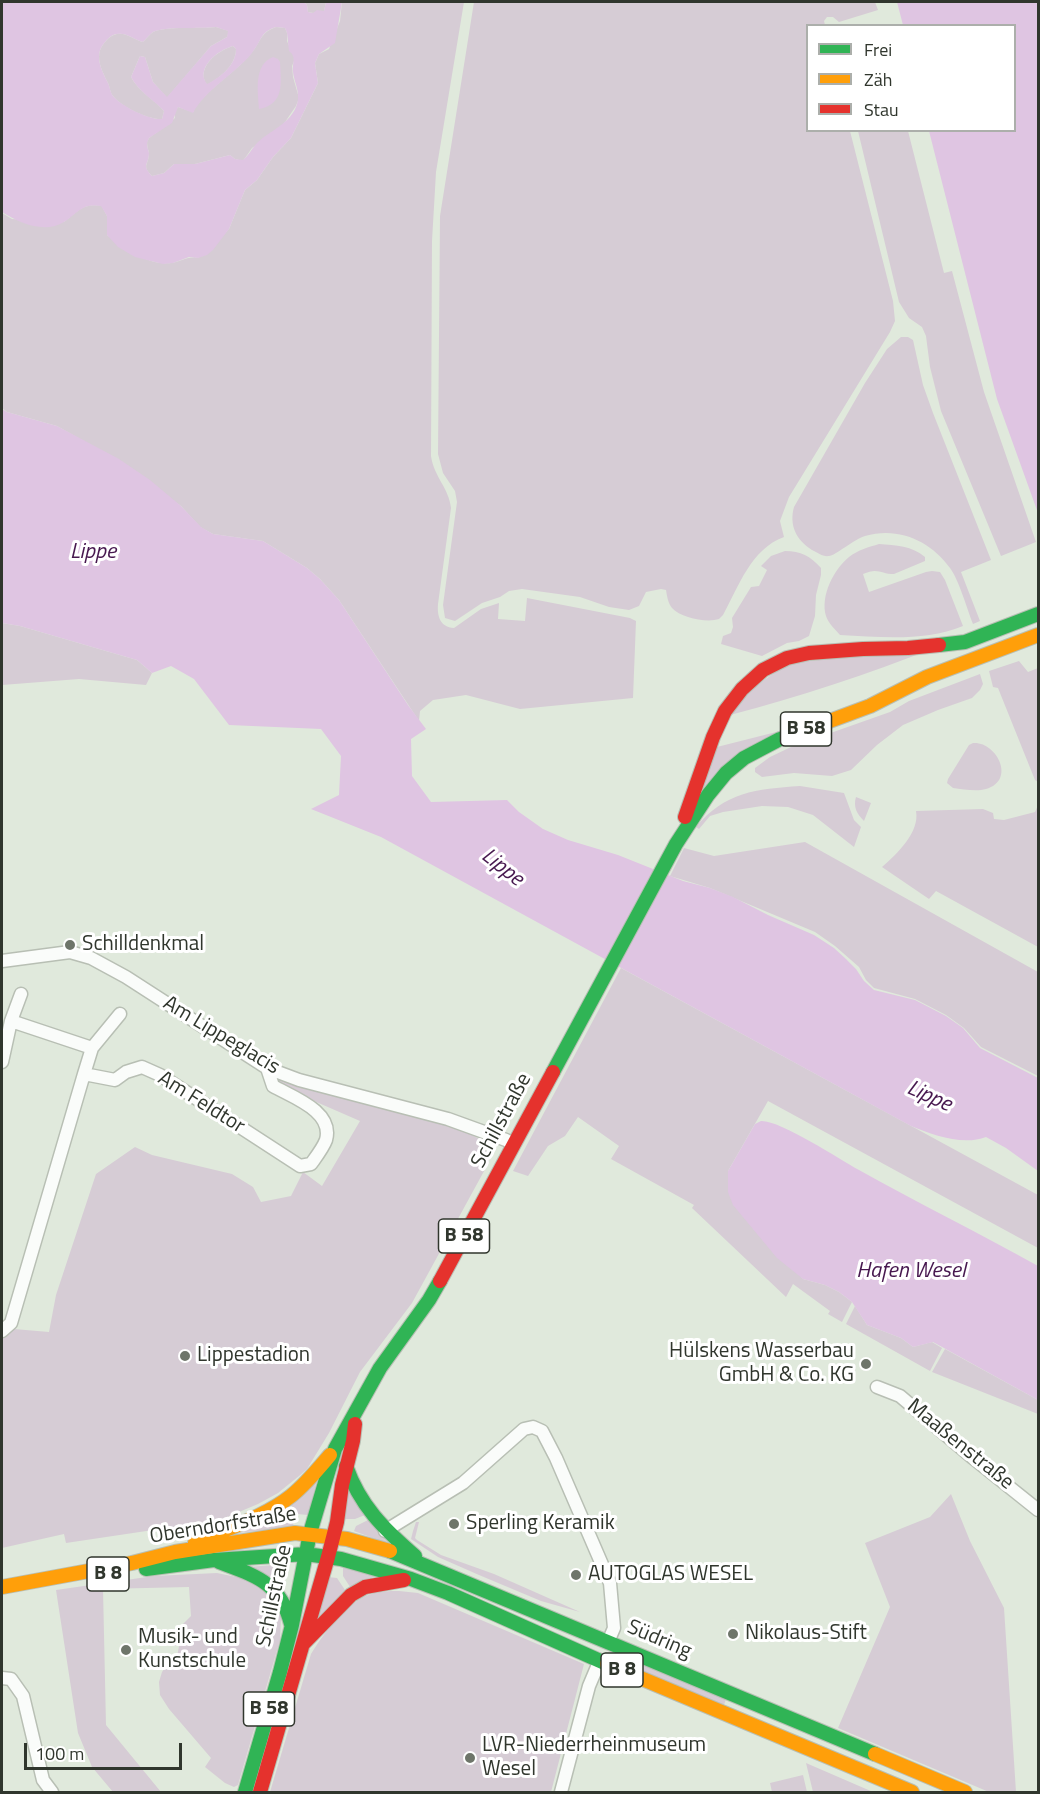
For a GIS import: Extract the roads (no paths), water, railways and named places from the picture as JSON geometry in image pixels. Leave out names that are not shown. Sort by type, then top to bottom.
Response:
[{"type":"main road","name":"B 58","points":[[676,844],[713,737],[725,711],[741,689],[763,670],[787,658],[809,653],[908,648],[965,642],[1038,614]]},
{"type":"main road","name":"B 58","points":[[676,844],[708,795],[726,773],[744,758],[780,739],[870,706],[927,677],[1038,635]]},
{"type":"main road","name":"Schillstraße","points":[[245,1792],[292,1625],[310,1533],[335,1449],[380,1368],[429,1300],[676,844]]},
{"type":"main road","name":"Schillstraße","points":[[260,1792],[328,1557],[353,1440],[356,1413]]},
{"type":"main road","name":"B 8","points":[[176,1552],[259,1515],[284,1501],[306,1483],[335,1449]]},
{"type":"main road","points":[[346,1466],[351,1484],[371,1514],[386,1531],[423,1563]]},
{"type":"main road","name":"Oberndorfstraße","points":[[2,1587],[132,1563],[176,1552],[295,1533],[310,1533]]},
{"type":"main road","name":"B 8","points":[[310,1533],[333,1536]]},
{"type":"main road","name":"Südring","points":[[333,1536],[387,1550],[423,1563],[965,1792]]},
{"type":"main road","name":"B 8","points":[[306,1554],[328,1557]]},
{"type":"main road","name":"Oberndorfstraße","points":[[2,1587],[214,1560],[306,1554]]},
{"type":"main road","name":"Südring","points":[[328,1557],[411,1580],[495,1613],[912,1792]]},
{"type":"main road","points":[[214,1560],[272,1586],[283,1601],[292,1625]]},
{"type":"main road","points":[[303,1644],[351,1595],[365,1587],[411,1580]]},
{"type":"main road","points":[[600,1660],[608,1642]]},
{"type":"street","name":"Am Lippeglacis","points":[[2,961],[70,952],[91,958],[126,977],[267,1068],[298,1080],[448,1119],[513,1144]]},
{"type":"street","points":[[2,1062],[11,1021],[21,994]]},
{"type":"street","points":[[2,1332],[11,1323],[92,1048],[120,1014]]},
{"type":"street","points":[[11,1021],[92,1048]]},
{"type":"street","name":"Am Feldtor","points":[[84,1074],[115,1080],[126,1072],[142,1067],[160,1075],[300,1166],[311,1164],[325,1143],[327,1127],[322,1117],[314,1109],[273,1086],[267,1068]]},
{"type":"street","name":"Maaßenstraße","points":[[877,1387],[900,1396],[1038,1510]]},
{"type":"street","points":[[386,1531],[463,1483],[524,1430],[533,1427],[542,1431],[610,1583],[614,1628],[608,1642]]},
{"type":"street","points":[[561,1792],[589,1686],[600,1660]]},
{"type":"street","points":[[2,1678],[11,1679],[23,1696],[43,1780],[52,1792]]},
{"type":"water","points":[[2,2],[304,2],[308,12],[313,13],[317,10],[324,11],[326,2],[342,2],[335,43],[319,54],[315,63],[318,83],[291,138],[273,157],[257,180],[245,190],[229,229],[207,255],[163,264],[135,257],[118,247],[107,235],[107,216],[101,206],[85,207],[64,222],[49,227],[32,226],[2,212]],"holes":[[[216,27],[228,31],[227,37],[211,46],[167,97],[153,82],[145,57],[140,56],[131,77],[142,91],[164,111],[162,119],[156,119],[136,112],[113,96],[99,56],[102,46],[115,34],[124,34],[143,42],[152,33],[174,28]],[[285,28],[289,51],[294,58],[293,72],[298,99],[288,119],[258,142],[243,160],[235,159],[230,155],[195,164],[174,164],[164,173],[152,176],[146,167],[149,157],[147,143],[149,138],[172,123],[178,107],[193,113],[212,89],[245,61],[264,34],[271,29]],[[233,46],[236,49],[231,65],[207,84],[204,72],[210,60],[221,51]]]},
{"type":"water","points":[[897,2],[1038,2],[1038,513],[997,399],[929,132],[1016,132],[1016,24],[903,24]]},
{"type":"water","points":[[273,57],[280,62],[280,92],[273,102],[259,109],[260,72],[262,66]]},
{"type":"water","name":"Lippe","points":[[2,409],[57,426],[119,459],[150,480],[181,506],[201,527],[213,534],[263,541],[307,568],[320,579],[339,600],[426,729],[411,739],[412,776],[431,802],[507,800],[519,812],[543,829],[568,840],[618,855],[683,881],[733,897],[814,935],[834,948],[874,990],[915,1000],[946,1016],[963,1028],[980,1048],[1038,1078],[1038,1171],[986,1137],[958,1140],[938,1136],[911,1126],[381,837],[311,809],[339,795],[341,756],[321,729],[229,725],[194,679],[171,666],[152,673],[137,660],[20,626],[2,623]]},
{"type":"water","name":"Hafen Wesel","points":[[761,1121],[770,1122],[795,1133],[1038,1266],[1038,1400],[933,1342],[913,1347],[901,1338],[867,1325],[852,1302],[839,1292],[825,1285],[803,1279],[777,1258],[733,1205],[728,1192],[728,1171],[755,1124]]},
{"type":"place","name":"Schilldenkmal","points":[[70,945]]},
{"type":"place","name":"Lippestadion","points":[[185,1356]]},
{"type":"place","name":"Hülskens Wasserbau GmbH & Co. KG","points":[[866,1364]]},
{"type":"place","name":"Sperling Keramik","points":[[454,1524]]},
{"type":"place","name":"AUTOGLAS WESEL","points":[[576,1575]]},
{"type":"place","name":"Nikolaus-Stift","points":[[733,1634]]},
{"type":"place","name":"Musik- und Kunstschule","points":[[126,1650]]},
{"type":"place","name":"LVR-Niederrheinmuseum Wesel","points":[[470,1758]]}]
